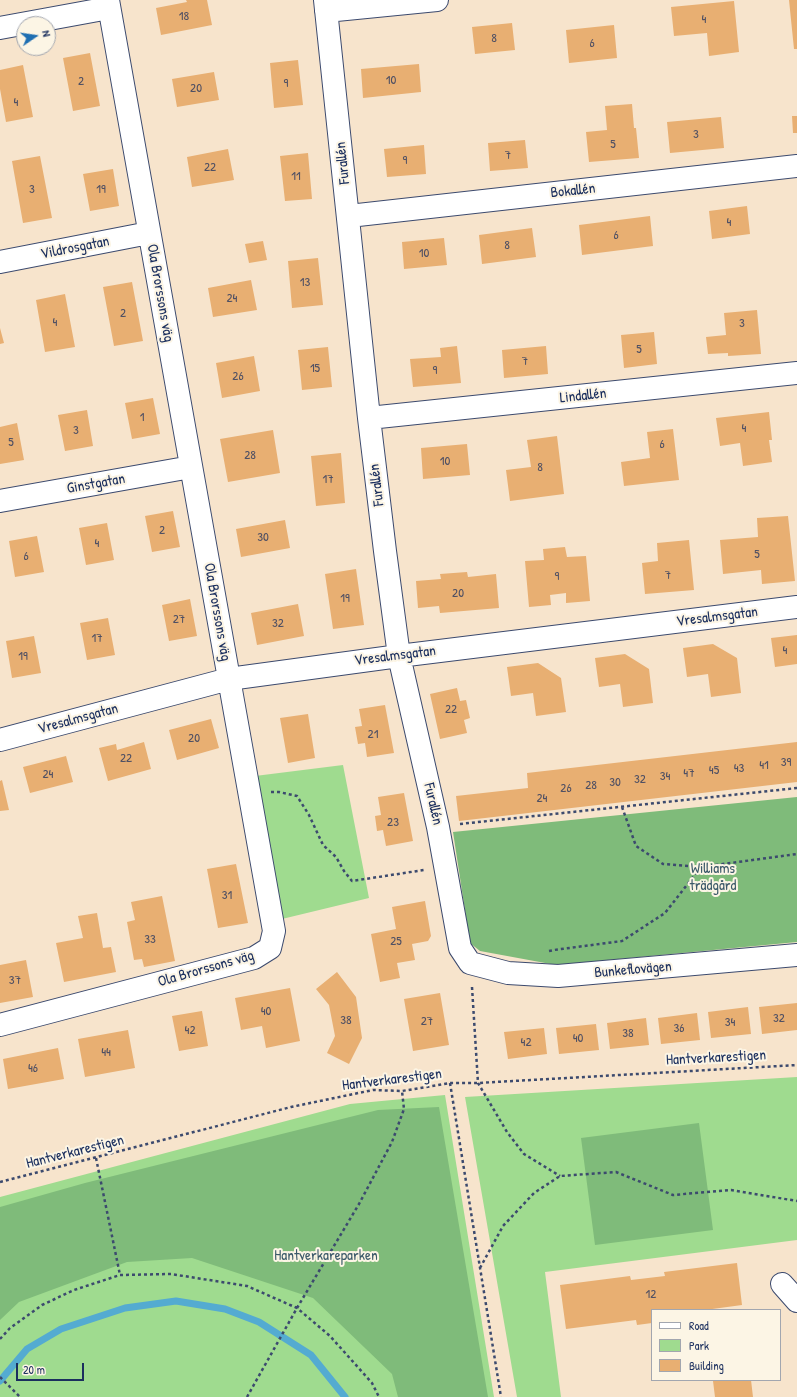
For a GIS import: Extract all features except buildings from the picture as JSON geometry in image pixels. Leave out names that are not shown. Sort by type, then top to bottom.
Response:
[{"type":"street","points":[[326,6],[437,0]]},
{"type":"street","points":[[0,28],[108,4]]},
{"type":"street","name":"Ola Brorssons väg","points":[[0,1025],[254,958],[270,948],[274,931],[108,4]]},
{"type":"street","name":"Furallén","points":[[326,6],[370,418],[399,656],[438,827],[460,948],[470,962]]},
{"type":"street","name":"Bokallén","points":[[349,216],[797,166]]},
{"type":"street","name":"Vildrosgatan","points":[[0,262],[149,233]]},
{"type":"street","name":"Lindallén","points":[[370,418],[797,373]]},
{"type":"street","name":"Ginstgatan","points":[[0,501],[191,467]]},
{"type":"street","name":"Vresalmsgatan","points":[[0,740],[229,679],[399,656],[797,607]]},
{"type":"street","name":"Bunkeflovägen","points":[[470,962],[508,973],[558,976],[797,955]]},
{"type":"street","points":[[782,1284],[797,1301]]},
{"type":"path","points":[[438,827],[797,788]]},
{"type":"path","points":[[249,791],[279,792],[297,796],[309,815],[323,845],[336,857],[352,881],[445,867]]},
{"type":"path","points":[[622,807],[636,846],[663,864],[701,867],[797,854]]},
{"type":"path","points":[[547,952],[622,941],[665,913],[701,867]]},
{"type":"path","points":[[470,962],[478,1083],[507,1132],[524,1154],[560,1176]]},
{"type":"path","name":"Hantverkarestigen","points":[[0,1182],[291,1107],[373,1090],[402,1091],[450,1083],[478,1083],[797,1065]]},
{"type":"path","points":[[450,1083],[501,1397]]},
{"type":"path","points":[[247,1397],[288,1323],[359,1204],[392,1142],[404,1109],[402,1091]]},
{"type":"path","points":[[96,1158],[120,1275]]},
{"type":"path","points":[[480,1268],[502,1226],[534,1194],[560,1176],[616,1172],[673,1194],[731,1190],[797,1202]]},
{"type":"path","points":[[0,1339],[10,1328],[42,1305],[74,1290],[120,1275],[171,1274],[247,1286],[297,1308],[330,1336],[372,1383],[379,1397]]},
{"type":"path","points":[[0,1377],[20,1397]]},
{"type":"green space","points":[[343,765],[369,898],[282,919],[255,776]]},
{"type":"green space","name":"Williams trädgård","points":[[797,797],[797,942],[556,965],[480,951],[470,943],[453,832]]},
{"type":"green space","points":[[797,1077],[797,1240],[545,1272],[561,1397],[517,1397],[465,1097]]},
{"type":"green space","name":"Hantverkareparken","points":[[445,1095],[494,1397],[0,1397],[0,1197],[350,1104]]},
{"type":"green space","points":[[439,1107],[488,1397],[398,1397],[392,1374],[313,1298],[192,1258],[127,1262],[19,1302],[0,1320],[0,1207],[85,1183],[378,1110]]},
{"type":"green space","points":[[699,1123],[713,1230],[595,1245],[581,1138]]},
{"type":"waterway","points":[[0,1381],[27,1349],[61,1329],[125,1308],[176,1301],[225,1309],[259,1322],[311,1355],[345,1397]]}]
